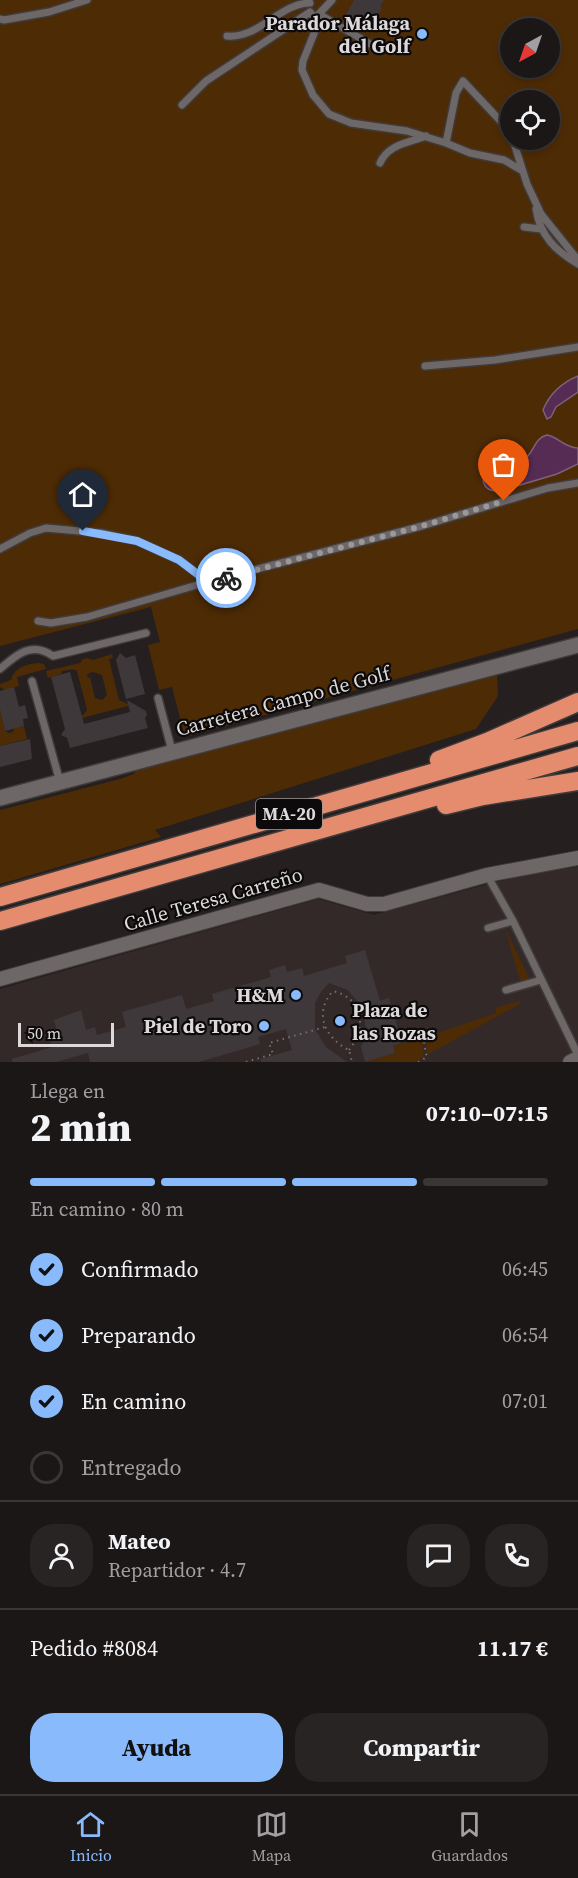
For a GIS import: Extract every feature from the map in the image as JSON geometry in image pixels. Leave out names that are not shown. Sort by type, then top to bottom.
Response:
[{"type":"highway","points":[[402,782],[431,763],[487,742],[578,702]]},
{"type":"highway","name":"MA-20","points":[[0,897],[578,731]]},
{"type":"highway","name":"MA-20","points":[[0,921],[578,756]]},
{"type":"highway","points":[[394,808],[426,810],[483,796],[578,781]]},
{"type":"street","name":"Carretera Campo de Golf","points":[[0,798],[578,645]]},
{"type":"street","name":"Calle Teresa Carreño","points":[[0,979],[319,890],[367,904],[384,904],[487,875],[578,858]]},
{"type":"street","points":[[570,1062],[578,1056]]},
{"type":"lane","points":[[0,19],[49,12],[87,0]]},
{"type":"lane","points":[[317,16],[332,0]]},
{"type":"lane","points":[[227,36],[256,28],[281,11],[300,3],[310,2],[317,16],[317,26],[303,61],[302,70],[313,95],[329,114],[351,123],[426,136],[470,153],[504,160],[521,170]]},
{"type":"lane","points":[[182,105],[206,81],[310,12],[370,44]]},
{"type":"lane","points":[[446,142],[456,93],[463,81],[500,120]]},
{"type":"lane","points":[[380,163],[384,154],[393,147],[426,136]]},
{"type":"lane","points":[[516,150],[521,170],[541,214],[578,262]]},
{"type":"lane","points":[[535,202],[541,229],[550,243],[564,256],[578,262]]},
{"type":"lane","points":[[524,227],[541,229]]},
{"type":"lane","points":[[425,366],[495,360],[578,347]]},
{"type":"lane","points":[[38,621],[51,623],[76,619],[422,526],[537,491],[578,483]]},
{"type":"lane","points":[[0,549],[30,533],[46,528],[101,533],[137,541],[179,560],[208,582]]},
{"type":"lane","points":[[0,669],[12,658],[27,650],[45,651],[53,656],[146,633]]},
{"type":"lane","points":[[32,681],[60,782]]},
{"type":"lane","points":[[158,698],[172,751]]},
{"type":"lane","points":[[487,875],[513,921],[578,1056]]},
{"type":"lane","points":[[488,928],[513,921]]},
{"type":"lane","points":[[506,990],[541,980]]},
{"type":"path","points":[[333,991],[344,994],[358,1012],[361,1026],[357,1040],[349,1050],[339,1046],[325,1027],[322,1013],[326,999],[333,991]]},
{"type":"path","points":[[246,1062],[273,1054],[269,1043],[325,1027]]},
{"type":"path","points":[[418,1062],[427,1057],[421,1032]]},
{"type":"path","points":[[349,1050],[352,1062]]},
{"type":"shaded area","points":[[0,0],[578,0],[578,629],[185,737],[172,687],[159,690],[148,645],[160,642],[151,607],[0,646]]},
{"type":"shaded area","points":[[578,376],[578,392],[556,407],[551,417],[547,419],[543,410],[549,398],[561,385]]},
{"type":"shaded area","points":[[547,435],[578,448],[578,464],[557,474],[500,491],[494,491],[485,486],[483,478],[492,465],[510,464],[525,459],[539,440]]},
{"type":"shaded area","points":[[112,654],[113,658],[109,659],[119,700],[128,706],[78,719],[77,717],[82,716],[87,710],[77,671],[72,669],[62,671],[61,674],[48,678],[46,671],[80,663],[87,658],[93,660]],"holes":[[[93,672],[102,675],[107,695],[102,700],[95,698],[90,677],[88,678],[87,674]]]},
{"type":"shaded area","points":[[44,664],[46,669],[17,677],[19,686],[5,690],[0,687],[0,684],[11,680],[15,672],[22,667]]},
{"type":"shaded area","points":[[497,675],[498,696],[476,729],[155,830],[161,837],[0,884],[0,810],[120,779],[134,774],[137,768]]},
{"type":"shaded area","points":[[0,710],[5,731],[13,732],[14,728],[24,726],[27,739],[0,746]]},
{"type":"shaded area","points":[[578,867],[578,1062],[0,1062],[0,989],[318,899],[374,915],[522,875]]},
{"type":"shaded area","points":[[505,928],[529,978],[520,981]]},
{"type":"shaded area","points":[[519,1001],[520,1004],[427,1055],[426,1037],[496,1013],[495,1008]]},
{"type":"shaded area","points":[[422,1038],[424,1057],[415,1062],[363,1062],[394,1053],[393,1046]]},
{"type":"building","points":[[354,0],[384,0],[380,6],[382,8],[368,30],[345,16]]},
{"type":"building","points":[[120,653],[126,658],[135,655],[145,694],[126,699],[116,660]]},
{"type":"building","points":[[70,672],[84,724],[130,712],[127,700],[146,711],[145,718],[148,728],[70,748],[67,738],[61,735],[65,729],[51,677]]},
{"type":"building","points":[[14,687],[19,707],[25,705],[28,718],[23,719],[24,726],[5,731],[0,710],[0,691]]},
{"type":"building","points":[[30,739],[32,759],[0,767],[0,746]]},
{"type":"building","points":[[365,950],[380,1001],[389,998],[402,1043],[393,1046],[395,1053],[365,1062],[361,1047],[365,1039],[366,1027],[360,1005],[348,990],[329,983],[315,1003],[315,1029],[326,1047],[347,1062],[261,1062],[261,1059],[292,1050],[286,1029],[258,1037],[260,1044],[199,1062],[90,1062],[88,1053],[56,1062],[12,1062],[12,1059],[52,1047],[50,1040],[59,1038],[54,1020],[81,1010],[86,1030],[95,1027],[97,1035],[126,1027],[122,1012],[182,995],[186,1009],[214,1001],[212,994],[271,977],[269,970],[285,965],[287,972],[302,968],[304,976],[347,963],[345,956]]},
{"type":"way so far","points":[[226,578],[422,526],[504,501]]},
{"type":"place","name":"Parador Málaga del Golf","points":[[422,34]]},
{"type":"place","name":"H&M","points":[[296,995]]},
{"type":"place","name":"Plaza de las Rozas","points":[[340,1021]]},
{"type":"place","name":"Piel de Toro","points":[[264,1026]]},
{"type":"route","points":[[83,531],[137,541],[179,560],[208,582],[226,578]]}]
